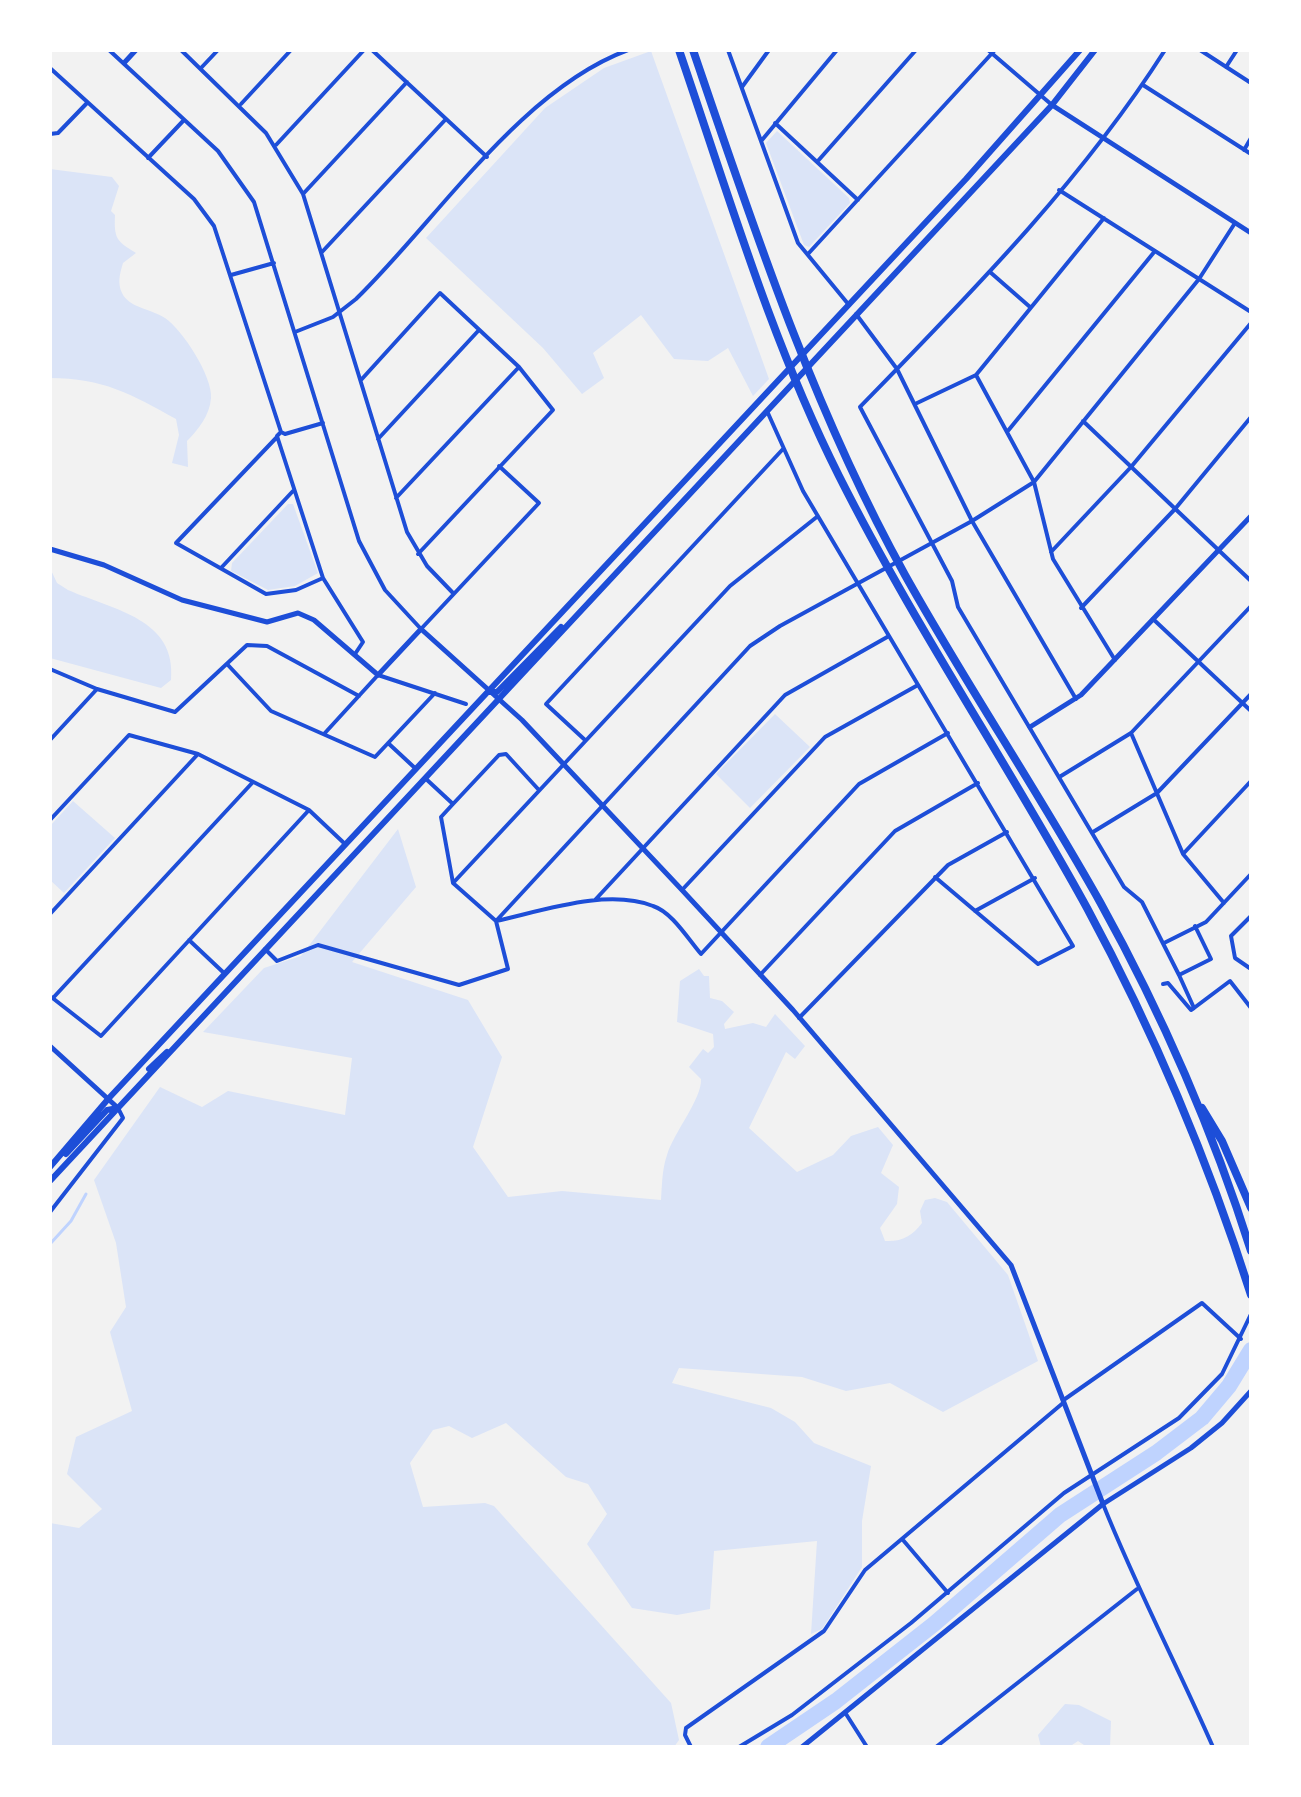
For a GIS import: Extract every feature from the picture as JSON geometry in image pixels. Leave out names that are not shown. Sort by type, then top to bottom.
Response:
[{"type":"highway","points":[[679,50],[771,315],[838,473],[894,581],[1046,836],[1136,1002],[1204,1156],[1251,1295]]},
{"type":"highway","points":[[693,50],[782,308],[849,467],[905,575],[1100,902],[1148,994],[1190,1089],[1250,1248]]},
{"type":"highway","points":[[1190,1089],[1222,1141],[1251,1208]]},
{"type":"main road","points":[[50,1169],[109,1098],[227,976],[761,401],[1041,98],[1080,50]]},
{"type":"main road","points":[[50,1181],[1052,105],[1095,50]]},
{"type":"main road","points":[[490,692],[499,690],[556,630],[568,623]]},
{"type":"main road","points":[[417,770],[429,762],[486,701],[499,700]]},
{"type":"main road","points":[[109,1098],[113,1102],[121,1100],[162,1054],[174,1049]]},
{"type":"main road","points":[[50,1169],[107,1110],[118,1108]]},
{"type":"street","points":[[109,50],[232,167],[249,192],[365,556],[392,600],[563,763],[682,890],[799,1018],[1017,1274],[1137,1589],[1176,1663],[1213,1747]]},
{"type":"street","points":[[124,63],[136,50]]},
{"type":"street","points":[[181,50],[240,105],[276,145],[303,194],[396,498],[418,554],[454,594]]},
{"type":"street","points":[[201,68],[218,50]]},
{"type":"street","points":[[240,105],[291,50]]},
{"type":"street","points":[[276,145],[364,50]]},
{"type":"street","points":[[372,50],[488,157]]},
{"type":"street","points":[[295,332],[340,312],[362,293],[553,92],[583,71],[628,50]]},
{"type":"street","points":[[728,50],[798,243],[849,305]]},
{"type":"street","points":[[742,87],[769,50]]},
{"type":"street","points":[[761,142],[837,50]]},
{"type":"street","points":[[817,162],[916,50]]},
{"type":"street","points":[[1165,50],[1103,138],[990,272],[860,407],[952,581],[958,607],[1061,776],[1124,887],[1142,902],[1194,1008]]},
{"type":"street","points":[[1200,50],[1251,83]]},
{"type":"street","points":[[1226,67],[1237,50]]},
{"type":"street","points":[[808,254],[992,51],[1041,98],[1251,233]]},
{"type":"street","points":[[50,68],[206,213],[219,238],[231,275],[293,491],[323,578],[363,642],[355,654]]},
{"type":"street","points":[[303,194],[407,82]]},
{"type":"street","points":[[1143,85],[1251,154]]},
{"type":"street","points":[[50,134],[58,133],[87,103]]},
{"type":"street","points":[[322,253],[446,119]]},
{"type":"street","points":[[148,158],[184,120]]},
{"type":"street","points":[[775,123],[858,200]]},
{"type":"street","points":[[1244,150],[1251,138]]},
{"type":"street","points":[[1059,190],[1251,312]]},
{"type":"street","points":[[915,404],[976,375],[1104,218]]},
{"type":"street","points":[[496,921],[750,646],[780,626],[972,521],[1034,482],[1199,279],[1235,223]]},
{"type":"street","points":[[1007,432],[1155,251]]},
{"type":"street","points":[[231,275],[274,263]]},
{"type":"street","points":[[990,272],[1030,307]]},
{"type":"street","points":[[361,380],[440,293],[519,367],[553,410],[418,554]]},
{"type":"street","points":[[856,314],[897,369],[972,521],[1076,699]]},
{"type":"street","points":[[1051,552],[1131,467],[1251,323]]},
{"type":"street","points":[[378,439],[479,330]]},
{"type":"street","points":[[396,498],[519,367]]},
{"type":"street","points":[[976,375],[1034,482],[1051,552],[1081,608],[1115,660]]},
{"type":"street","points":[[767,409],[818,516],[1073,946],[1038,964],[935,877]]},
{"type":"street","points":[[1081,608],[1175,509],[1251,417]]},
{"type":"street","points":[[1083,421],[1251,581]]},
{"type":"street","points":[[323,423],[279,434],[176,543],[266,594],[296,590],[323,578]]},
{"type":"street","points":[[585,740],[546,704],[784,448]]},
{"type":"street","points":[[324,734],[539,503],[499,466]]},
{"type":"street","points":[[221,568],[293,491]]},
{"type":"street","points":[[453,883],[730,586],[818,516]]},
{"type":"street","points":[[1030,727],[1076,699],[1251,516]]},
{"type":"street","points":[[50,549],[104,565],[182,600],[267,622],[298,613],[314,620],[378,675],[466,704]]},
{"type":"street","points":[[1061,776],[1131,733],[1251,606]]},
{"type":"street","points":[[1153,619],[1251,711]]},
{"type":"street","points":[[595,900],[785,695],[889,636]]},
{"type":"street","points":[[50,669],[97,689],[175,712],[247,645],[267,646],[359,696]]},
{"type":"street","points":[[227,664],[271,711],[375,757],[435,693]]},
{"type":"street","points":[[682,890],[825,737],[918,685]]},
{"type":"street","points":[[50,740],[97,689]]},
{"type":"street","points":[[1093,832],[1157,793],[1251,694]]},
{"type":"street","points":[[496,921],[595,900],[657,907],[701,954],[859,784],[948,733]]},
{"type":"street","points":[[1131,733],[1183,854],[1224,903]]},
{"type":"street","points":[[50,820],[129,735],[198,754],[309,810],[347,846]]},
{"type":"street","points":[[388,743],[417,770]]},
{"type":"street","points":[[50,914],[198,754]]},
{"type":"street","points":[[265,949],[277,961],[318,945],[459,985],[508,969],[496,921],[453,883],[441,817],[499,755],[506,754],[539,790]]},
{"type":"street","points":[[425,778],[453,804]]},
{"type":"street","points":[[1183,854],[1251,781]]},
{"type":"street","points":[[253,782],[52,997],[101,1036],[309,810]]},
{"type":"street","points":[[760,975],[895,831],[978,783]]},
{"type":"street","points":[[799,1018],[948,865],[1008,832]]},
{"type":"street","points":[[1164,943],[1206,922],[1251,874]]},
{"type":"street","points":[[975,911],[1035,878]]},
{"type":"street","points":[[1251,916],[1231,936],[1235,958],[1251,969]]},
{"type":"street","points":[[1179,975],[1211,959],[1195,926]]},
{"type":"street","points":[[189,940],[227,976]]},
{"type":"street","points":[[1163,984],[1168,983],[1191,1010],[1230,981],[1251,1008]]},
{"type":"street","points":[[50,1046],[109,1098],[123,1118],[50,1212]]},
{"type":"street","points":[[691,1747],[685,1735],[686,1728],[824,1631],[855,1580],[1065,1400],[1202,1303],[1241,1339]]},
{"type":"street","points":[[739,1747],[792,1715],[948,1593],[1038,1513],[1179,1418],[1222,1374],[1251,1314]]},
{"type":"street","points":[[802,1747],[1103,1502],[1191,1448],[1222,1423],[1251,1391]]},
{"type":"street","points":[[902,1540],[948,1593]]},
{"type":"street","points":[[936,1747],[1137,1589]]},
{"type":"street","points":[[846,1714],[867,1747]]},
{"type":"shaded area","points":[[651,51],[769,379],[753,396],[728,348],[708,361],[674,359],[641,315],[593,353],[604,378],[582,394],[543,348],[426,238],[545,108],[604,68]]},
{"type":"shaded area","points":[[777,131],[849,198],[850,203],[809,247],[804,245],[766,143]]},
{"type":"shaded area","points":[[50,169],[112,177],[119,186],[111,211],[115,215],[116,234],[120,242],[136,253],[123,263],[120,289],[130,302],[165,318],[180,332],[195,354],[210,389],[206,416],[187,441],[188,467],[172,463],[179,435],[176,419],[101,384],[50,378]]},
{"type":"shaded area","points":[[288,504],[293,504],[318,573],[295,586],[268,590],[231,571],[232,563]]},
{"type":"shaded area","points":[[50,568],[57,583],[68,590],[122,611],[153,630],[164,643],[170,659],[171,680],[161,688],[50,658]]},
{"type":"shaded area","points":[[775,714],[810,747],[750,808],[716,774]]},
{"type":"shaded area","points":[[73,801],[115,838],[64,893],[50,880],[50,826]]},
{"type":"shaded area","points":[[398,829],[416,887],[352,962],[468,1000],[502,1057],[473,1147],[508,1197],[562,1191],[661,1200],[667,1155],[700,1087],[701,1079],[689,1067],[703,1049],[708,1053],[714,1047],[713,1034],[677,1022],[680,981],[699,969],[704,976],[709,976],[710,998],[722,1001],[734,1012],[724,1024],[725,1029],[753,1023],[766,1027],[775,1014],[805,1046],[795,1059],[786,1052],[749,1128],[797,1172],[833,1155],[851,1136],[878,1127],[893,1145],[881,1173],[899,1187],[897,1204],[880,1228],[885,1241],[902,1239],[918,1228],[922,1223],[920,1211],[925,1200],[935,1198],[947,1202],[1008,1275],[1038,1361],[943,1412],[890,1383],[846,1391],[802,1377],[679,1368],[672,1383],[771,1408],[795,1422],[814,1443],[871,1466],[862,1521],[862,1567],[822,1629],[811,1634],[817,1541],[714,1551],[710,1609],[677,1615],[632,1608],[587,1544],[607,1514],[588,1484],[566,1477],[506,1423],[472,1438],[449,1426],[433,1430],[410,1463],[423,1507],[485,1503],[494,1506],[671,1703],[679,1740],[674,1747],[50,1747],[50,1523],[79,1528],[102,1509],[67,1474],[76,1437],[132,1411],[110,1332],[126,1307],[116,1243],[94,1180],[160,1087],[202,1107],[228,1091],[345,1115],[352,1058],[203,1032],[264,968],[301,956]]},
{"type":"shaded area","points":[[1065,1704],[1079,1705],[1111,1721],[1110,1747],[1087,1747],[1078,1741],[1069,1747],[1041,1747],[1038,1735]]},
{"type":"waterway","points":[[50,1244],[71,1221],[86,1194]]},
{"type":"waterway","points":[[768,1747],[836,1701],[934,1624],[1060,1515],[1156,1453],[1202,1418],[1229,1386],[1251,1350]]}]
